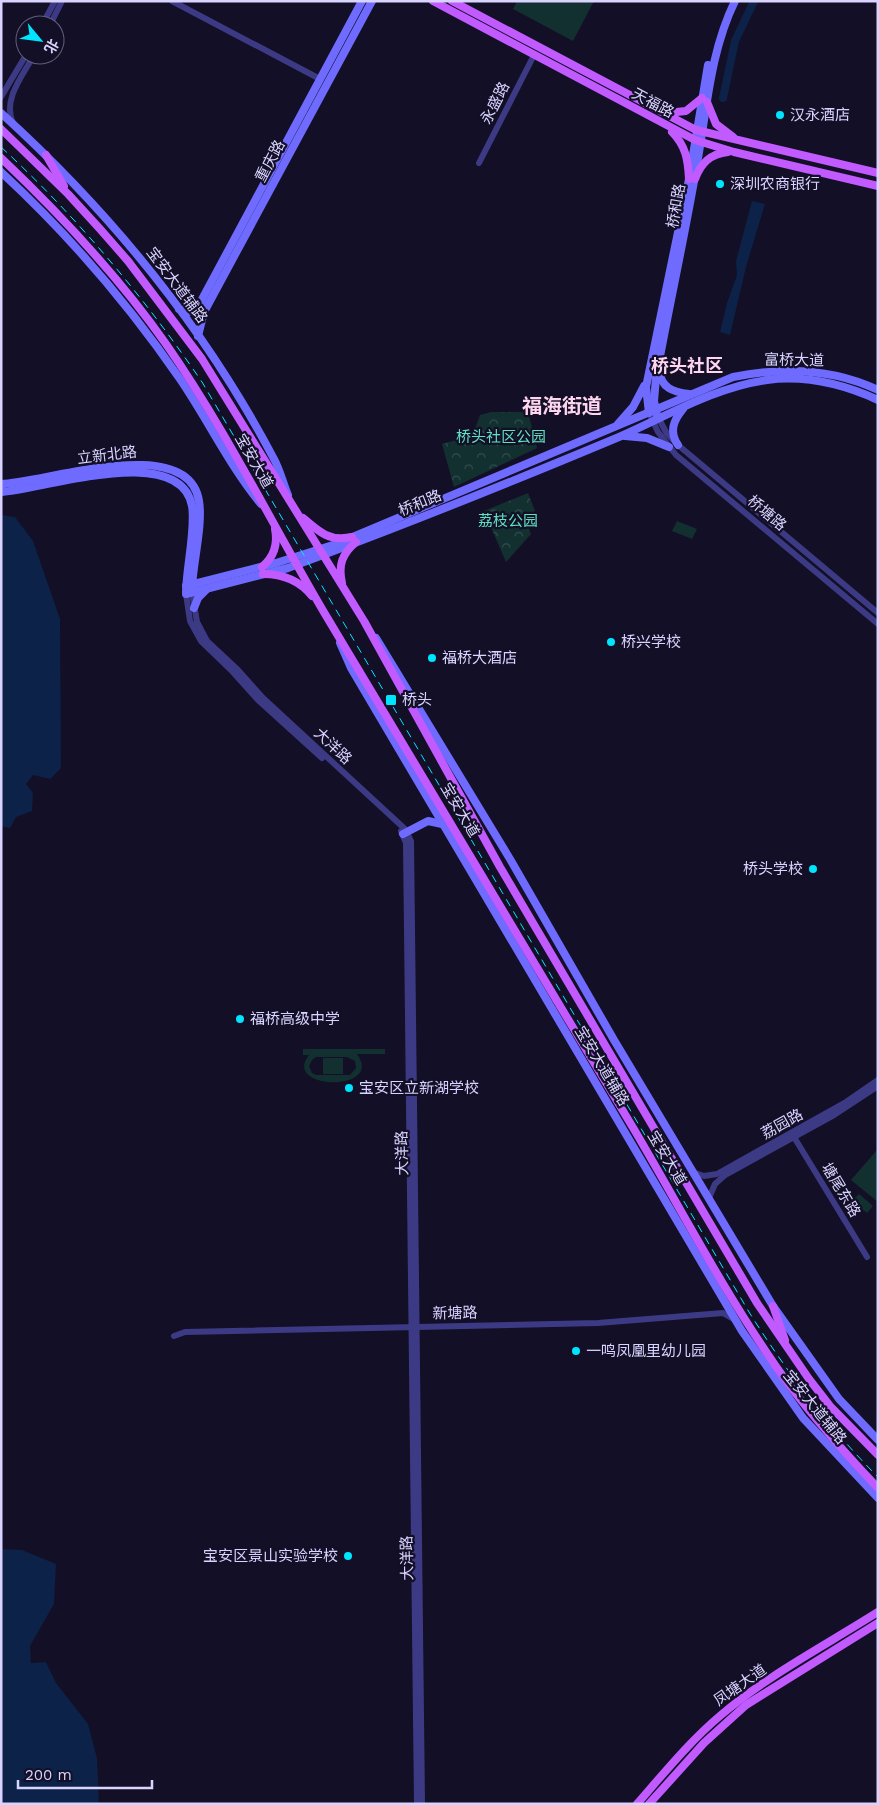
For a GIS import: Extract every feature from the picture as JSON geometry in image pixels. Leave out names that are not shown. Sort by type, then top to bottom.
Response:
[{"type":"main road","name":"重庆路","points":[[198,336],[202,316],[218,278],[362,1]]},
{"type":"main road","name":"重庆路","points":[[179,310],[190,312],[197,308],[218,278],[372,1]]},
{"type":"main road","points":[[364,16],[378,1]]},
{"type":"main road","name":"天福路","points":[[433,1],[665,126],[698,141],[734,152],[878,186]]},
{"type":"main road","name":"天福路","points":[[452,1],[699,131],[878,173]]},
{"type":"main road","name":"桥和路","points":[[705,100],[714,38],[729,1]]},
{"type":"main road","name":"桥和路","points":[[652,412],[658,366],[705,100],[719,40],[734,1]]},
{"type":"main road","points":[[662,112],[672,114],[686,111],[705,100],[716,124],[739,140]]},
{"type":"main road","name":"宝安大道辅路","points":[[1,112],[46,155],[108,221],[179,310],[198,336],[275,460],[292,503]]},
{"type":"main road","points":[[665,126],[683,147],[692,179]]},
{"type":"main road","name":"宝安大道","points":[[1,129],[68,194],[128,261],[196,352],[364,621],[500,867],[757,1303],[788,1350],[830,1406],[878,1455]]},
{"type":"main road","points":[[692,179],[708,158],[719,153],[734,152]]},
{"type":"main road","points":[[46,155],[68,194]]},
{"type":"main road","name":"宝安大道","points":[[1,158],[72,230],[165,342],[203,401],[322,608],[547,982],[750,1326],[776,1366],[810,1412],[878,1488]]},
{"type":"main road","points":[[1,172],[54,225],[150,337],[197,405],[238,475],[269,514]]},
{"type":"main road","name":"桥和路","points":[[652,412],[646,398],[648,375],[692,179]]},
{"type":"main road","points":[[658,366],[661,380],[667,387],[674,392],[691,394]]},
{"type":"main road","name":"富桥大道","points":[[652,412],[708,386],[744,375],[796,370],[846,377],[878,390]]},
{"type":"main road","points":[[615,427],[633,407],[648,375]]},
{"type":"main road","name":"富桥大道","points":[[656,421],[712,395],[756,381],[795,379],[828,382],[878,400]]},
{"type":"main road","points":[[708,386],[712,395]]},
{"type":"main road","points":[[678,445],[673,437],[673,428],[683,409]]},
{"type":"main road","name":"桥和路","points":[[354,540],[652,412]]},
{"type":"main road","name":"桥塘路","points":[[652,412],[656,421]]},
{"type":"main road","name":"桥和路","points":[[189,589],[210,588],[296,561],[597,446],[656,421]]},
{"type":"main road","points":[[593,436],[597,446]]},
{"type":"main road","points":[[621,436],[647,438],[669,447]]},
{"type":"main road","name":"立新北路","points":[[1,484],[34,481],[122,464],[149,464],[171,469],[188,480],[199,498],[194,567],[189,589]]},
{"type":"main road","name":"立新北路","points":[[1,492],[23,490],[123,472],[148,472],[169,478],[185,491],[192,505],[189,589]]},
{"type":"main road","points":[[296,512],[330,538],[354,540]]},
{"type":"main road","points":[[275,524],[275,548],[263,571],[296,582],[308,591],[322,608]]},
{"type":"main road","points":[[343,587],[341,561],[354,540]]},
{"type":"main road","points":[[194,567],[201,575],[213,580]]},
{"type":"main road","name":"桥和路","points":[[189,589],[213,580],[263,571]]},
{"type":"main road","points":[[194,608],[198,598],[210,588]]},
{"type":"main road","name":"宝安大道辅路","points":[[364,621],[388,654],[412,693],[773,1306],[833,1391],[878,1440]]},
{"type":"main road","name":"宝安大道辅路","points":[[333,626],[351,668],[736,1320],[768,1371],[803,1418],[878,1498]]},
{"type":"main road","points":[[404,832],[426,816],[431,805]]},
{"type":"main road","points":[[404,832],[430,820],[443,825]]},
{"type":"main road","points":[[773,1306],[788,1350]]},
{"type":"main road","name":"凤塘大道","points":[[637,1804],[697,1737],[727,1709],[878,1612]]},
{"type":"main road","name":"凤塘大道","points":[[649,1804],[704,1743],[746,1705],[878,1623]]},
{"type":"street","points":[[47,15],[55,1]]},
{"type":"street","points":[[55,15],[62,1]]},
{"type":"street","points":[[172,1],[320,79]]},
{"type":"street","name":"永盛路","points":[[479,163],[534,55]]},
{"type":"street","points":[[1,97],[20,65]]},
{"type":"street","points":[[14,124],[10,114],[10,102],[29,65]]},
{"type":"street","name":"桥塘路","points":[[656,421],[678,445],[878,613]]},
{"type":"street","name":"桥塘路","points":[[656,421],[669,447],[878,624]]},
{"type":"street","name":"大洋路","points":[[189,589],[198,627],[207,641],[238,670],[263,698],[404,832],[411,843],[417,1804]]},
{"type":"street","name":"大洋路","points":[[189,589],[190,621],[204,645],[235,673],[258,700],[404,832]]},
{"type":"street","name":"荔园路","points":[[695,1172],[711,1176],[722,1172],[846,1102],[878,1080]]},
{"type":"street","name":"荔园路","points":[[709,1198],[712,1188],[719,1179],[853,1104],[878,1086]]},
{"type":"street","name":"塘尾东路","points":[[794,1137],[867,1257]]},
{"type":"street","name":"新塘路","points":[[174,1336],[185,1332],[598,1323],[723,1313],[736,1320]]},
{"type":"street","name":"大洋路","points":[[414,1326],[422,1804]]},
{"type":"green space","points":[[517,1],[594,1],[573,41],[513,9]]},
{"type":"green space","name":"桥头社区公园","points":[[491,412],[528,412],[537,448],[454,487],[442,444],[473,435],[480,415]]},
{"type":"green space","name":"荔枝公园","points":[[528,493],[535,511],[525,519],[531,534],[506,562],[484,511]]},
{"type":"green space","points":[[677,521],[697,529],[692,539],[672,531]]},
{"type":"green space","points":[[303,1049],[385,1049],[385,1054],[357,1054],[362,1067],[357,1076],[347,1081],[319,1080],[309,1075],[304,1067],[309,1055],[303,1055]],"holes":[[[316,1057],[347,1057],[355,1061],[356,1068],[350,1075],[316,1075],[312,1073],[309,1066]]]},
{"type":"green space","points":[[323,1058],[343,1058],[343,1074],[323,1074]]},
{"type":"green space","points":[[878,1149],[878,1202],[851,1180]]},
{"type":"green space","points":[[859,1194],[873,1206],[867,1213],[852,1201]]},
{"type":"water","points":[[752,201],[765,204],[746,267],[730,335],[720,332],[727,303],[737,275],[736,261]]},
{"type":"water","points":[[1,515],[15,517],[33,541],[60,619],[61,768],[50,779],[33,775],[26,784],[33,793],[32,811],[16,817],[10,828],[1,826]]},
{"type":"water","points":[[1,1549],[22,1550],[56,1564],[54,1604],[30,1646],[31,1663],[46,1662],[56,1683],[88,1724],[97,1758],[99,1804],[1,1804]]},
{"type":"waterway","points":[[723,98],[735,41],[754,1]]},
{"type":"railway","points":[[1,147],[56,201],[108,259],[157,319],[202,382],[749,1312],[778,1356],[825,1419],[878,1477]]},
{"type":"place","name":"汉永酒店","points":[[780,115]]},
{"type":"place","name":"深圳农商银行","points":[[720,184]]},
{"type":"place","name":"桥兴学校","points":[[611,642]]},
{"type":"place","name":"福桥大酒店","points":[[432,658]]},
{"type":"place","name":"桥头","points":[[391,700]]},
{"type":"place","name":"桥头学校","points":[[813,869]]},
{"type":"place","name":"福桥高级中学","points":[[240,1019]]},
{"type":"place","name":"宝安区立新湖学校","points":[[349,1088]]},
{"type":"place","name":"一鸣凤凰里幼儿园","points":[[576,1351]]},
{"type":"place","name":"宝安区景山实验学校","points":[[348,1556]]},
{"type":"district","name":"桥头社区","points":[[687,366]]},
{"type":"district","name":"福海街道","points":[[562,406]]}]
